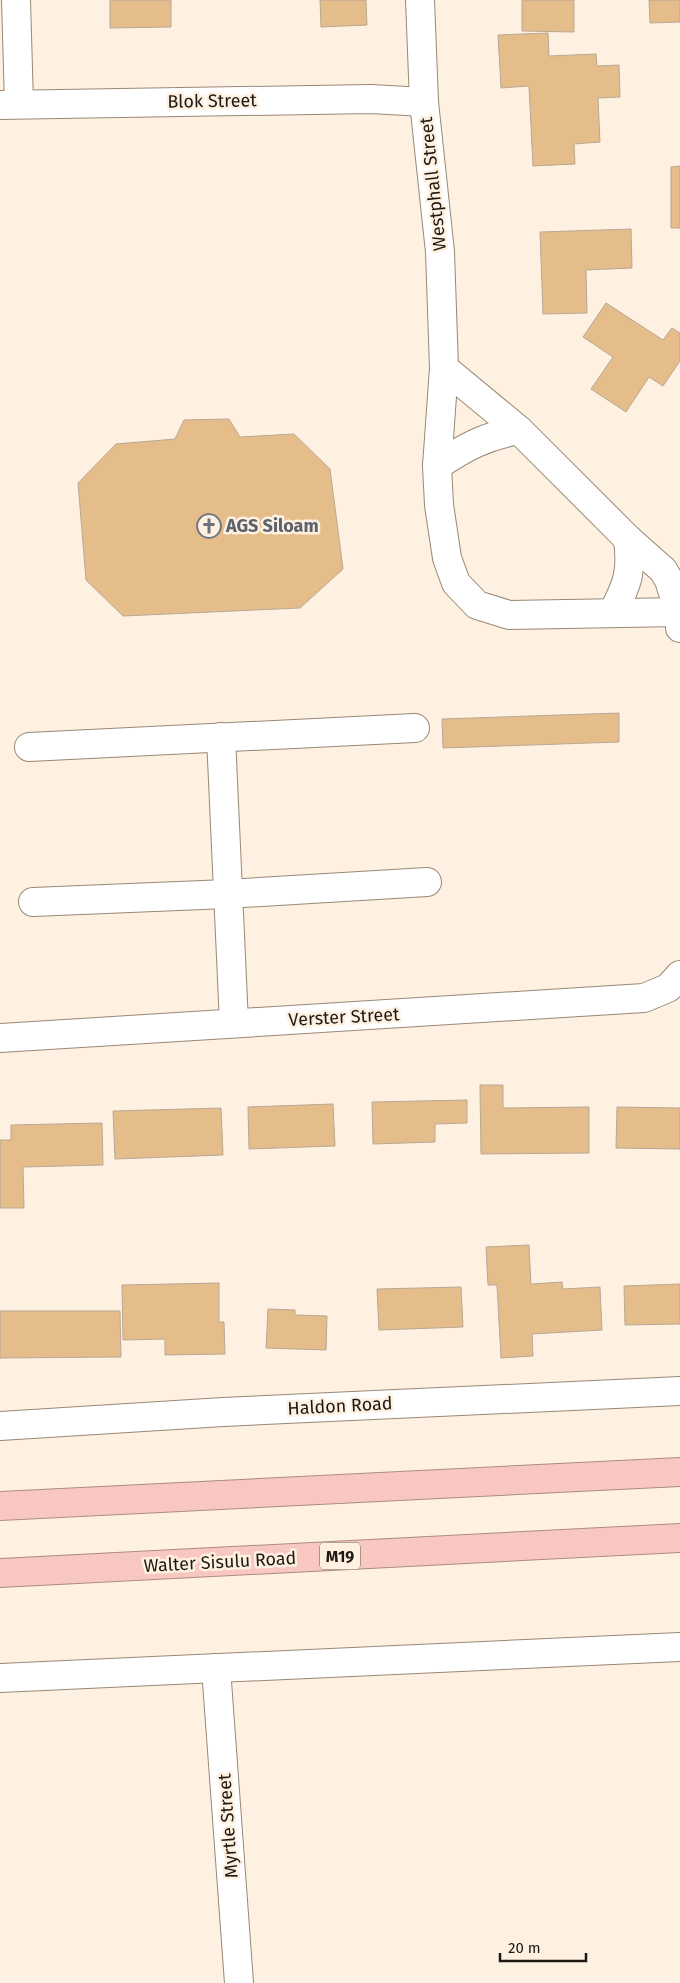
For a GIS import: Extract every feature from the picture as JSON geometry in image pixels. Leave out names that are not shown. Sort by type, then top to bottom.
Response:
[{"type":"highway","points":[[0,1506],[680,1472]]},
{"type":"highway","name":"Walter Sisulu Road","points":[[0,1573],[680,1538]]},
{"type":"street","points":[[9,105],[16,0]]},
{"type":"street","name":"Westphall Street","points":[[420,0],[424,102],[440,252],[444,368],[437,466],[439,505],[447,558],[456,583],[477,605],[509,616],[613,612],[680,618],[669,580],[663,570],[628,539],[519,430],[444,368]]},
{"type":"street","name":"Blok Street","points":[[9,105],[371,99],[424,102]]},
{"type":"street","points":[[437,466],[478,441],[519,430]]},
{"type":"street","points":[[613,612],[628,578],[630,559],[628,539]]},
{"type":"street","points":[[29,747],[415,728]]},
{"type":"street","points":[[221,737],[234,1023]]},
{"type":"street","points":[[33,902],[227,894],[427,882]]},
{"type":"street","name":"Verster Street","points":[[0,1038],[644,998],[668,988],[680,975]]},
{"type":"street","name":"Haldon Road","points":[[0,1426],[223,1412],[680,1391]]},
{"type":"street","points":[[0,1678],[680,1647]]},
{"type":"street","name":"Myrtle Street","points":[[216,1668],[239,1983]]},
{"type":"building","points":[[110,0],[171,0],[171,27],[110,28]]},
{"type":"building","points":[[320,0],[366,0],[367,25],[321,27]]},
{"type":"building","points":[[522,0],[574,0],[574,32],[522,31]]},
{"type":"building","points":[[649,0],[680,0],[680,22],[650,23]]},
{"type":"building","points":[[548,33],[549,56],[596,54],[597,66],[619,65],[620,97],[598,98],[600,142],[574,144],[575,164],[533,166],[529,86],[501,88],[498,35]]},
{"type":"building","points":[[680,166],[680,228],[671,228],[671,167]]},
{"type":"building","points":[[631,229],[632,268],[586,270],[587,313],[543,314],[540,232]]},
{"type":"building","points":[[606,303],[663,340],[672,328],[680,333],[680,361],[663,386],[649,377],[626,412],[591,389],[613,357],[583,337]]},
{"type":"building","name":"AGS Siloam","points":[[229,419],[240,437],[294,434],[330,469],[343,569],[300,608],[123,616],[86,580],[78,483],[116,444],[175,439],[184,420]]},
{"type":"building","points":[[619,713],[619,742],[443,748],[442,719]]},
{"type":"building","points":[[480,1085],[503,1085],[503,1108],[589,1107],[589,1153],[481,1154]]},
{"type":"building","points":[[467,1100],[467,1123],[435,1124],[435,1142],[373,1144],[372,1102]]},
{"type":"building","points":[[333,1104],[335,1146],[249,1149],[248,1107]]},
{"type":"building","points":[[617,1107],[680,1108],[680,1149],[616,1148]]},
{"type":"building","points":[[221,1108],[223,1155],[115,1159],[113,1111]]},
{"type":"building","points":[[102,1123],[103,1165],[23,1167],[24,1208],[0,1208],[0,1140],[11,1140],[11,1125]]},
{"type":"building","points":[[529,1245],[531,1284],[562,1282],[563,1289],[600,1287],[602,1330],[532,1334],[533,1356],[501,1358],[497,1285],[488,1285],[486,1247]]},
{"type":"building","points":[[219,1283],[219,1322],[224,1322],[225,1354],[165,1355],[165,1339],[123,1340],[122,1285]]},
{"type":"building","points":[[680,1284],[680,1324],[625,1325],[624,1286]]},
{"type":"building","points":[[461,1287],[463,1327],[379,1330],[377,1289]]},
{"type":"building","points":[[268,1309],[295,1310],[295,1315],[327,1316],[326,1350],[266,1348]]},
{"type":"building","points":[[0,1311],[120,1311],[121,1357],[0,1358]]},
{"type":"place","name":"AGS Siloam","points":[[209,526]]}]
